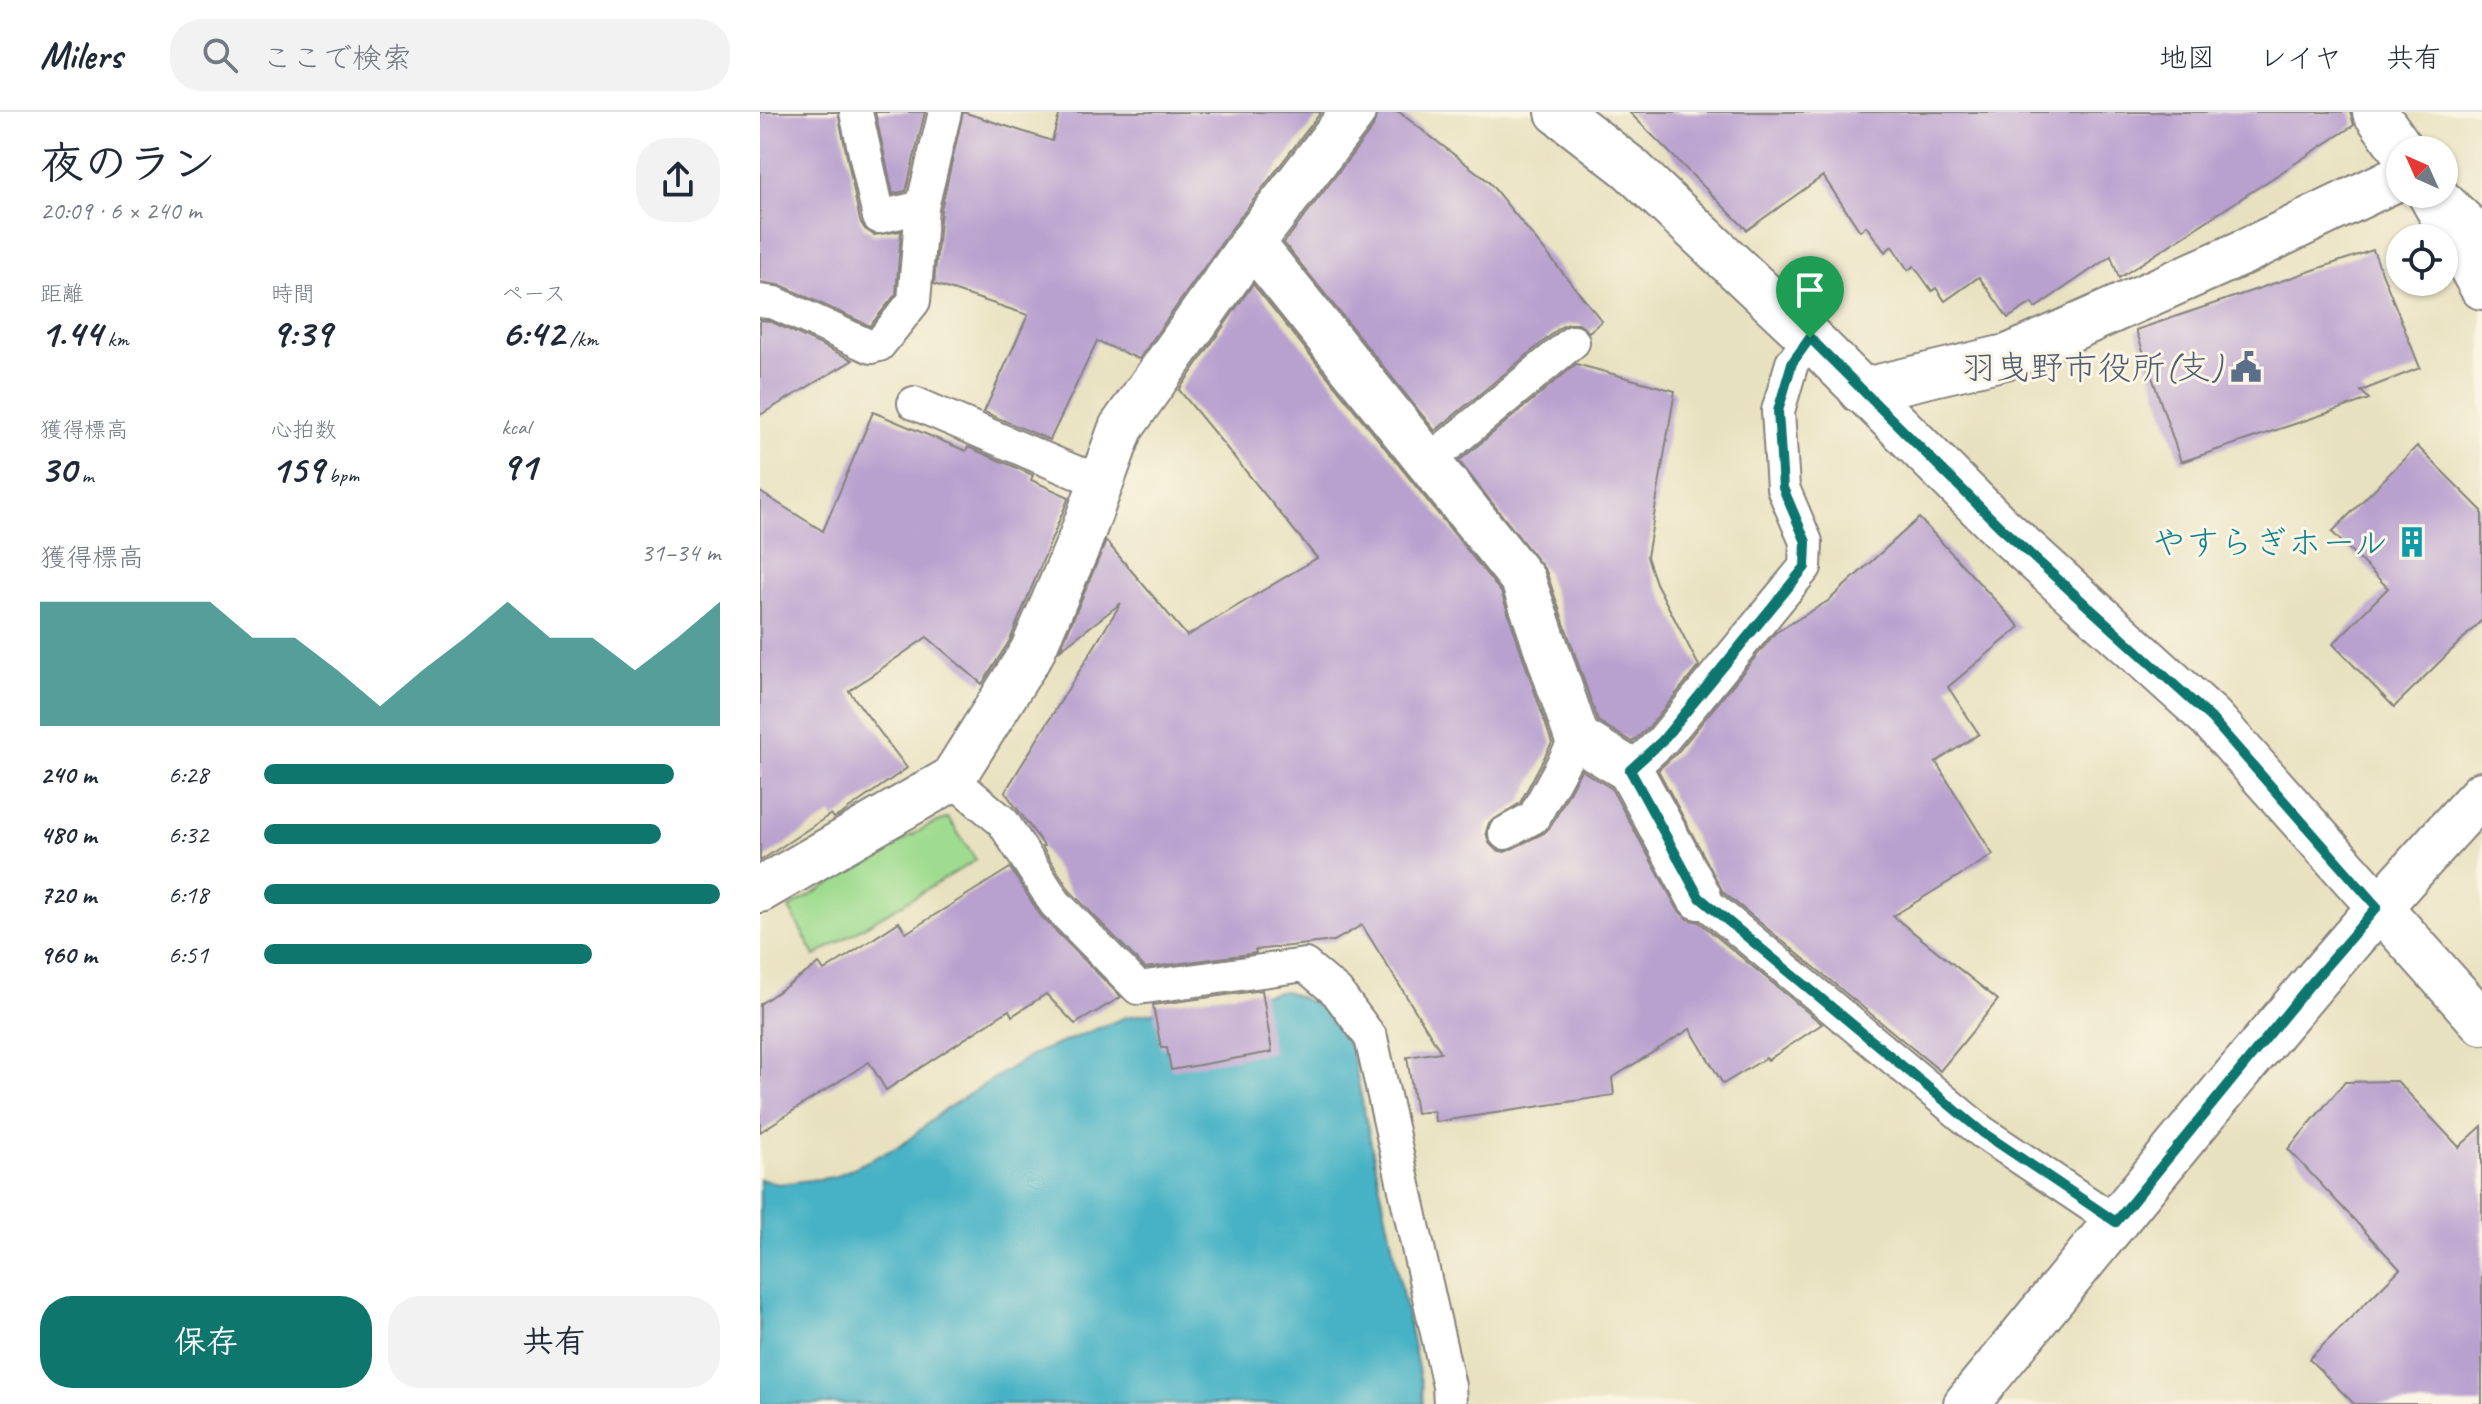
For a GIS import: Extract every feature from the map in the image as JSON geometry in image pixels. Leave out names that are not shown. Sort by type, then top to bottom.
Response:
[{"type":"street","points":[[760,890],[952,779],[1032,652],[1079,543],[1121,428],[1252,243],[1353,112]]},
{"type":"street","points":[[1558,112],[1630,168],[1810,338],[1999,526],[2211,718],[2482,1022]]},
{"type":"street","points":[[2375,112],[2392,136]]},
{"type":"street","points":[[1861,391],[2010,356],[2242,253],[2386,184]]},
{"type":"street","points":[[2438,208],[2482,287]]},
{"type":"street","points":[[1252,243],[1523,580],[1577,738],[1630,770],[1699,897]]},
{"type":"street","points":[[1966,1404],[2308,987],[2482,794]]},
{"type":"lane","points":[[856,112],[879,217],[922,207]]},
{"type":"lane","points":[[760,301],[775,303],[871,347],[879,345],[914,301],[922,207],[945,112]]},
{"type":"lane","points":[[2457,208],[2482,232]]},
{"type":"lane","points":[[1630,770],[1662,741],[1805,567],[1806,542],[1783,488],[1778,411],[1792,363],[1810,338]]},
{"type":"lane","points":[[1428,462],[1573,342]]},
{"type":"lane","points":[[914,403],[1075,472],[1102,479]]},
{"type":"lane","points":[[1505,833],[1534,817],[1577,738]]},
{"type":"lane","points":[[952,779],[1003,822],[1055,903],[1138,988],[1305,965],[1337,992],[1371,1038],[1449,1386],[1450,1404]]},
{"type":"lane","points":[[1699,897],[1982,1132],[2116,1222]]},
{"type":"green space","points":[[948,818],[976,860],[815,956],[789,908],[928,826]]},
{"type":"water","points":[[1285,991],[1320,1006],[1351,1048],[1423,1404],[760,1404],[760,1179],[778,1184],[834,1177],[902,1145],[944,1110],[1031,1055],[1126,1017]]},
{"type":"building","points":[[760,112],[838,112],[860,221],[874,235],[901,231],[896,294],[870,326],[783,286],[760,282]]},
{"type":"building","points":[[875,112],[925,112],[906,191],[893,194]]},
{"type":"building","points":[[963,112],[1052,141],[1060,112],[1321,112],[1232,228],[1139,359],[1097,341],[1050,440],[984,412],[1028,315],[934,284],[941,210]]},
{"type":"building","points":[[1377,112],[1399,112],[1488,181],[1602,321],[1589,332],[1579,324],[1561,327],[1435,431],[1284,243],[1373,127]]},
{"type":"building","points":[[1629,112],[2350,112],[2354,125],[2119,278],[2111,256],[2035,308],[2032,303],[2008,318],[1979,277],[1945,301],[1936,288],[1932,291],[1914,266],[1908,270],[1892,246],[1885,252],[1866,226],[1860,231],[1823,176],[1747,230]]},
{"type":"building","name":"羽曳野市役所(支)","points":[[2373,250],[2386,283],[2386,296],[2391,296],[2420,368],[2361,391],[2369,399],[2181,462],[2136,330]]},
{"type":"building","points":[[1253,284],[1501,592],[1552,743],[1520,803],[1489,823],[1486,832],[1489,843],[1496,850],[1505,852],[1544,833],[1551,826],[1581,770],[1611,788],[1678,910],[1687,919],[1699,922],[1822,1024],[1768,1060],[1766,1058],[1723,1084],[1690,1029],[1612,1078],[1614,1095],[1435,1122],[1434,1111],[1416,1113],[1407,1057],[1441,1052],[1362,925],[1334,941],[1145,968],[1070,891],[1044,846],[1005,792],[1121,603],[1060,650],[1106,541],[1187,636],[1317,558],[1179,390]]},
{"type":"building","points":[[760,320],[770,321],[853,360],[760,415]]},
{"type":"building","points":[[1576,364],[1675,391],[1647,557],[1656,583],[1699,666],[1648,728],[1632,742],[1598,721],[1546,571],[1459,461]]},
{"type":"building","points":[[873,412],[1033,475],[1031,480],[1069,497],[1010,640],[982,684],[927,637],[849,691],[907,768],[843,813],[834,818],[831,814],[760,861],[760,492],[823,531]]},
{"type":"building","points":[[2417,446],[2482,511],[2482,620],[2394,707],[2333,644],[2388,588],[2332,532]]},
{"type":"building","points":[[1919,518],[2020,627],[1948,687],[1979,734],[1936,762],[1993,855],[1893,916],[1998,1000],[1940,1071],[1723,892],[1658,770],[1677,753],[1775,633],[1828,601]]},
{"type":"building","points":[[1010,868],[1041,916],[1121,997],[1075,1024],[1046,994],[1012,1016],[1009,1010],[886,1090],[869,1062],[760,1132],[760,1004],[819,964],[824,971],[899,922],[906,933]]},
{"type":"building","points":[[1262,990],[1272,1052],[1171,1070],[1167,1048],[1161,1048],[1153,1005]]},
{"type":"building","points":[[2397,1081],[2459,1147],[2482,1126],[2482,1404],[2354,1404],[2309,1359],[2400,1269],[2288,1149],[2345,1082]]},
{"type":"place","name":"羽曳野市役所(支)","points":[[2246,367]]},
{"type":"place","name":"やすらぎホール","points":[[2412,542]]},
{"type":"route","points":[[1810,338],[1999,526],[2211,718],[2377,907],[2116,1222],[1982,1132],[1699,897],[1630,770],[1662,741],[1805,567],[1806,542],[1783,488],[1778,411],[1792,363],[1810,338]]}]
